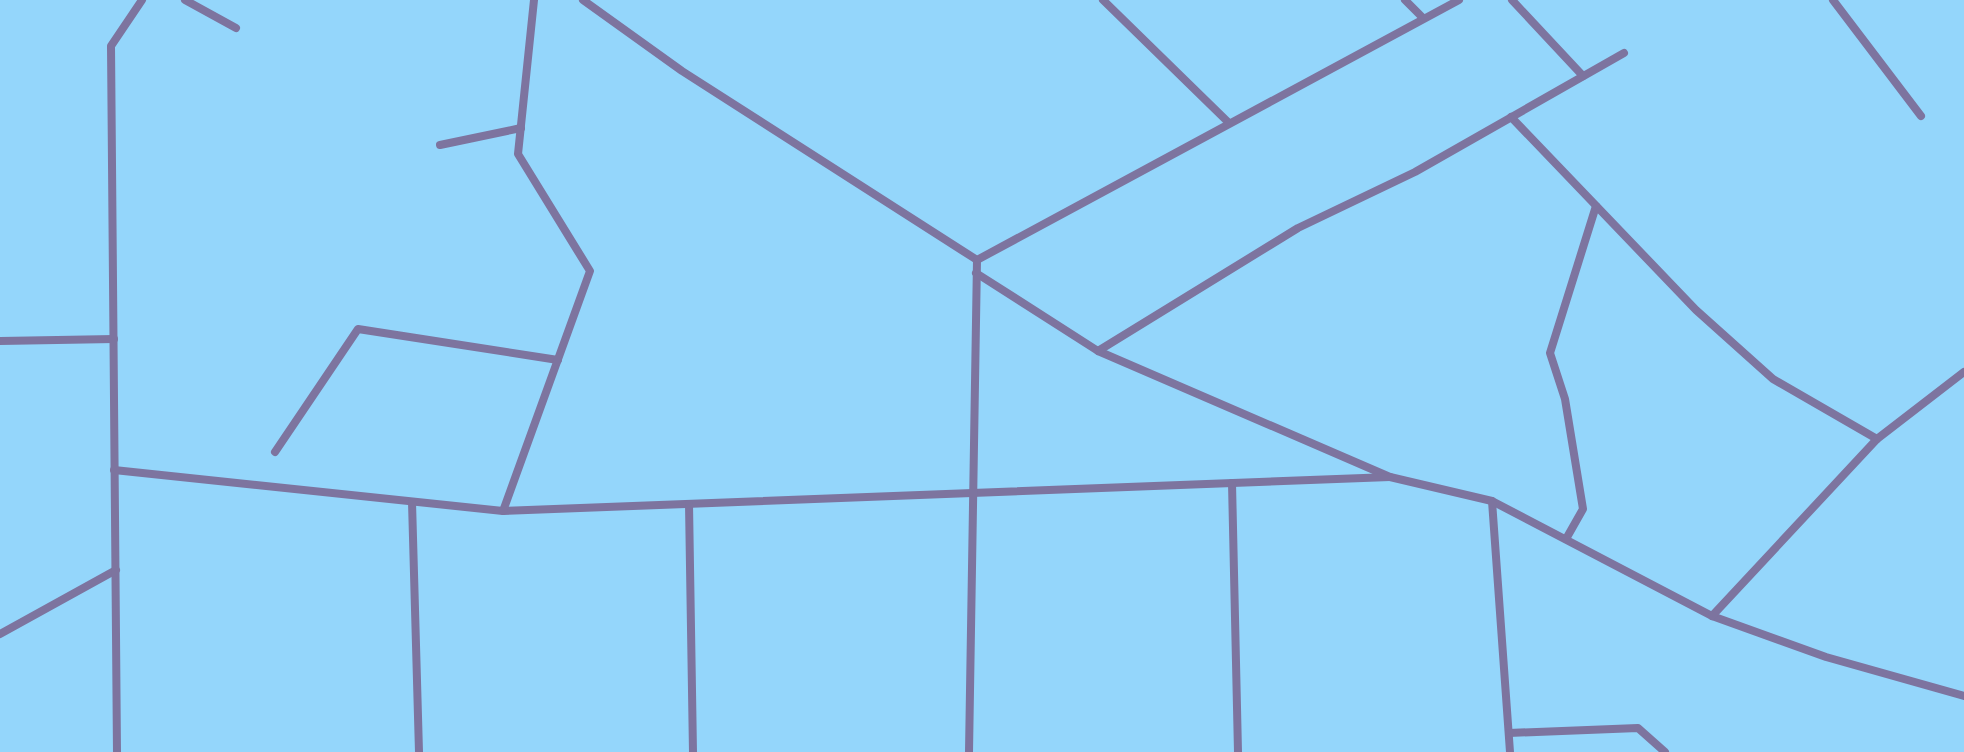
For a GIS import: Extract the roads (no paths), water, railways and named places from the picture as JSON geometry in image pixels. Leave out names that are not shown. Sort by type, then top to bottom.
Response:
[{"type":"street","points":[[117,752],[111,46],[142,0]]},
{"type":"street","points":[[185,0],[236,28]]},
{"type":"street","points":[[503,511],[590,271],[518,154],[534,0]]},
{"type":"street","points":[[583,0],[682,71],[977,260]]},
{"type":"street","points":[[1103,0],[1229,123]]},
{"type":"street","points":[[1405,0],[1423,18]]},
{"type":"street","points":[[977,260],[1423,18],[1459,0]]},
{"type":"street","points":[[1512,0],[1583,76]]},
{"type":"street","points":[[1833,0],[1920,116]]},
{"type":"street","points":[[1098,351],[1298,228],[1415,172],[1624,53]]},
{"type":"street","points":[[1511,117],[1696,310],[1773,380],[1877,439]]},
{"type":"street","points":[[440,145],[521,128]]},
{"type":"street","points":[[1566,539],[1583,509],[1564,399],[1550,353],[1596,206]]},
{"type":"street","points":[[969,752],[972,493],[977,260]]},
{"type":"street","points":[[976,273],[1098,351],[1390,477],[1492,501],[1712,616],[1826,657],[1964,696]]},
{"type":"street","points":[[276,452],[358,328],[558,360]]},
{"type":"street","points":[[0,341],[114,339]]},
{"type":"street","points":[[1712,616],[1877,439],[1964,372]]},
{"type":"street","points":[[114,470],[503,511],[1390,477]]},
{"type":"street","points":[[1232,483],[1238,752]]},
{"type":"street","points":[[1492,501],[1510,752]]},
{"type":"street","points":[[412,502],[419,752]]},
{"type":"street","points":[[689,504],[693,752]]},
{"type":"street","points":[[0,634],[116,570]]},
{"type":"street","points":[[1509,733],[1638,728],[1665,752]]}]
